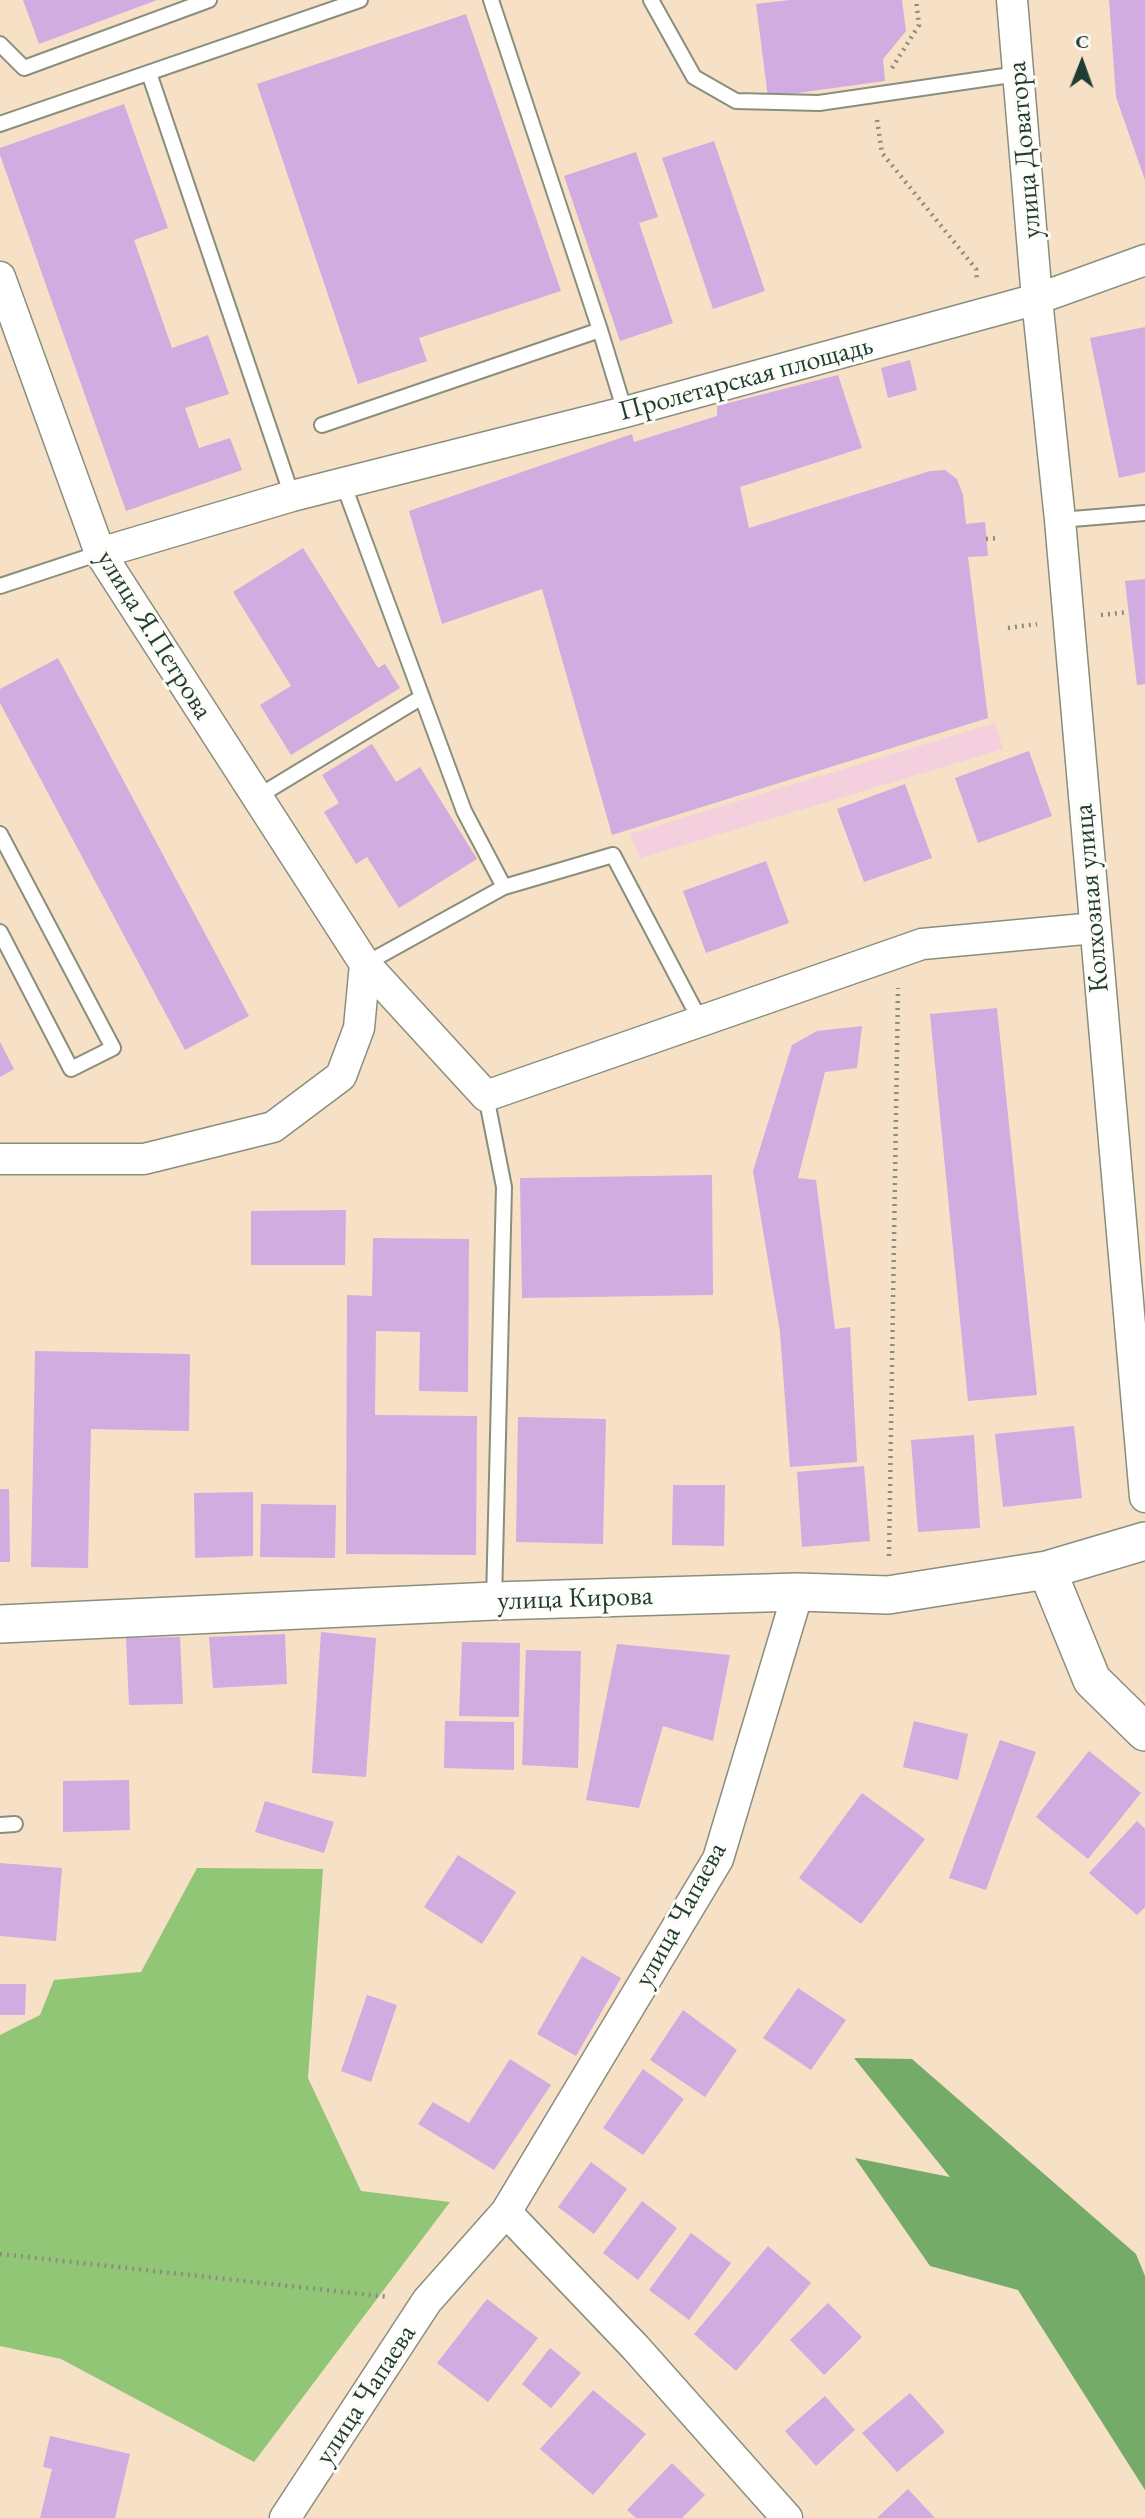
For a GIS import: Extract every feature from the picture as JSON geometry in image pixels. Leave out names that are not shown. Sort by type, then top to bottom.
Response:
[{"type":"street","name":"улица Доватора","points":[[1012,0],[1037,299]]},
{"type":"street","name":"Пролетарская площадь","points":[[100,554],[292,496],[625,412],[981,315],[1037,299],[1145,260]]},
{"type":"street","name":"улица Я.Петрова","points":[[0,277],[100,554],[365,964],[486,1097]]},
{"type":"street","name":"Колхозная улица","points":[[1037,299],[1060,520],[1145,1497]]},
{"type":"street","points":[[486,1097],[922,944],[1095,928]]},
{"type":"street","points":[[0,1159],[144,1159],[273,1127],[341,1076],[359,1028],[365,964]]},
{"type":"street","name":"улица Кирова","points":[[0,1624],[494,1601],[798,1592],[888,1595],[1047,1570],[1145,1541]]},
{"type":"street","points":[[1047,1570],[1092,1680],[1145,1732]]},
{"type":"street","name":"улица Чапаева","points":[[285,2518],[428,2301],[506,2212],[718,1859],[798,1592]]},
{"type":"street","points":[[506,2212],[635,2347],[787,2518]]},
{"type":"lane","points":[[0,44],[24,68],[209,0]]},
{"type":"lane","points":[[0,124],[360,0]]},
{"type":"lane","points":[[491,0],[625,412]]},
{"type":"lane","points":[[651,0],[694,77],[736,101],[819,103],[1018,74]]},
{"type":"lane","points":[[149,73],[292,496]]},
{"type":"lane","points":[[322,425],[600,330]]},
{"type":"lane","points":[[343,483],[464,811],[505,887]]},
{"type":"lane","points":[[1060,520],[1145,513]]},
{"type":"lane","points":[[0,586],[100,554]]},
{"type":"lane","points":[[257,797],[422,697]]},
{"type":"lane","points":[[0,834],[113,1048],[71,1069],[0,932]]},
{"type":"lane","points":[[365,964],[505,887],[613,855],[701,1022]]},
{"type":"lane","points":[[486,1097],[504,1187],[494,1601]]},
{"type":"lane","points":[[0,1825],[15,1825]]},
{"type":"path","points":[[915,0],[919,25],[892,64],[877,119],[882,153],[976,269],[981,315]]},
{"type":"path","points":[[986,539],[999,538]]},
{"type":"path","points":[[1108,614],[1128,612]]},
{"type":"path","points":[[888,1595],[897,991],[922,944]]},
{"type":"path","points":[[0,2254],[428,2301]]},
{"type":"shaded area","points":[[995,723],[1003,749],[640,858],[630,834]]},
{"type":"green space","points":[[197,1868],[323,1869],[308,2078],[361,2191],[450,2202],[254,2462],[61,2359],[0,2346],[0,2035],[40,2015],[54,1980],[141,1972]]},
{"type":"green space","points":[[854,2058],[912,2059],[1136,2254],[1145,2276],[1145,2490],[1018,2290],[930,2266],[855,2158],[950,2177]]},
{"type":"building","points":[[23,0],[157,0],[39,44]]},
{"type":"building","points":[[790,0],[902,0],[906,31],[883,59],[885,81],[768,97],[756,4]]},
{"type":"building","points":[[1109,0],[1145,0],[1145,180],[1116,97]]},
{"type":"building","points":[[466,14],[561,291],[419,338],[427,361],[358,384],[257,84]]},
{"type":"building","points":[[124,104],[168,228],[134,240],[172,348],[208,335],[229,394],[185,408],[199,448],[230,438],[242,470],[126,511],[0,155],[0,148]]},
{"type":"building","points":[[714,141],[765,291],[713,309],[662,158]]},
{"type":"building","points":[[636,152],[658,217],[639,223],[673,323],[620,341],[564,176]]},
{"type":"building","points":[[1145,327],[1145,472],[1119,478],[1090,338]]},
{"type":"building","points":[[910,360],[917,390],[888,398],[881,368]]},
{"type":"building","points":[[838,375],[862,448],[740,487],[749,528],[930,471],[945,470],[957,479],[963,495],[966,524],[985,522],[988,556],[968,557],[988,718],[612,835],[542,589],[442,624],[409,511],[632,434],[634,442],[717,416],[717,406]]},
{"type":"building","points":[[303,548],[378,668],[385,664],[400,688],[291,755],[260,705],[291,686],[233,592]]},
{"type":"building","points":[[1145,579],[1145,684],[1137,685],[1125,581]]},
{"type":"building","points":[[58,658],[249,1016],[185,1050],[0,703],[0,689]]},
{"type":"building","points":[[372,744],[396,782],[420,767],[477,859],[399,908],[367,857],[356,864],[324,812],[339,803],[322,775]]},
{"type":"building","points":[[1029,751],[1052,816],[978,843],[955,778]]},
{"type":"building","points":[[905,784],[932,858],[864,882],[837,809]]},
{"type":"building","points":[[766,861],[789,923],[706,953],[683,891]]},
{"type":"building","points":[[997,1008],[1037,1395],[968,1401],[930,1014]]},
{"type":"building","points":[[862,1026],[857,1068],[825,1072],[798,1178],[816,1180],[835,1329],[850,1327],[857,1462],[790,1467],[780,1332],[753,1171],[792,1045],[817,1031]]},
{"type":"building","points":[[0,1042],[14,1069],[0,1077]]},
{"type":"building","points":[[712,1175],[713,1295],[522,1298],[520,1178]]},
{"type":"building","points":[[346,1210],[345,1265],[251,1265],[251,1211]]},
{"type":"building","points":[[373,1238],[469,1239],[468,1392],[419,1391],[420,1332],[376,1331],[375,1415],[477,1416],[476,1555],[346,1554],[347,1295],[372,1296]]},
{"type":"building","points":[[35,1351],[190,1354],[189,1431],[91,1429],[88,1568],[31,1567]]},
{"type":"building","points":[[518,1417],[606,1419],[603,1544],[516,1542]]},
{"type":"building","points":[[1074,1426],[1082,1498],[1003,1507],[995,1434]]},
{"type":"building","points":[[974,1435],[980,1528],[918,1532],[911,1440]]},
{"type":"building","points":[[864,1466],[870,1541],[802,1547],[797,1472]]},
{"type":"building","points":[[673,1485],[725,1485],[724,1546],[672,1545]]},
{"type":"building","points":[[0,1489],[9,1489],[10,1562],[0,1562]]},
{"type":"building","points":[[253,1492],[253,1556],[195,1558],[194,1493]]},
{"type":"building","points":[[261,1504],[336,1505],[335,1558],[260,1557]]},
{"type":"building","points":[[321,1632],[376,1638],[366,1777],[312,1773]]},
{"type":"building","points":[[285,1634],[287,1684],[213,1688],[209,1637]]},
{"type":"building","points":[[180,1637],[183,1704],[129,1705],[126,1638]]},
{"type":"building","points":[[462,1642],[520,1643],[519,1717],[459,1716]]},
{"type":"building","points":[[617,1644],[730,1655],[713,1741],[663,1726],[639,1808],[586,1800]]},
{"type":"building","points":[[526,1650],[581,1651],[578,1768],[522,1765]]},
{"type":"building","points":[[445,1721],[514,1722],[514,1770],[444,1768]]},
{"type":"building","points":[[914,1721],[968,1734],[958,1780],[903,1767]]},
{"type":"building","points":[[1000,1740],[1036,1752],[986,1890],[949,1878]]},
{"type":"building","points":[[1089,1751],[1141,1793],[1088,1859],[1036,1817]]},
{"type":"building","points":[[129,1780],[130,1830],[63,1832],[63,1781]]},
{"type":"building","points":[[862,1793],[925,1839],[861,1924],[799,1878]]},
{"type":"building","points":[[265,1801],[334,1822],[324,1853],[255,1832]]},
{"type":"building","points":[[1137,1821],[1145,1829],[1145,1907],[1137,1915],[1089,1873]]},
{"type":"building","points":[[458,1855],[516,1892],[482,1944],[424,1907]]},
{"type":"building","points":[[0,1863],[62,1868],[56,1941],[0,1936]]},
{"type":"building","points":[[582,1956],[621,1978],[576,2056],[537,2034]]},
{"type":"building","points":[[0,1984],[26,1984],[25,2015],[0,2015]]},
{"type":"building","points":[[798,1988],[846,2020],[811,2070],[763,2038]]},
{"type":"building","points":[[367,1995],[397,2005],[371,2082],[341,2071]]},
{"type":"building","points":[[683,2010],[737,2050],[705,2097],[650,2060]]},
{"type":"building","points":[[510,2059],[551,2085],[494,2170],[418,2124],[433,2102],[469,2123]]},
{"type":"building","points":[[643,2069],[684,2099],[643,2155],[603,2128]]},
{"type":"building","points":[[591,2162],[627,2189],[594,2234],[558,2207]]},
{"type":"building","points":[[642,2201],[677,2228],[638,2280],[603,2253]]},
{"type":"building","points":[[691,2233],[731,2263],[689,2320],[649,2290]]},
{"type":"building","points":[[768,2246],[811,2283],[736,2371],[694,2334]]},
{"type":"building","points":[[487,2299],[538,2338],[488,2402],[437,2363]]},
{"type":"building","points":[[828,2303],[862,2337],[824,2375],[790,2340]]},
{"type":"building","points":[[550,2348],[581,2373],[551,2408],[522,2384]]},
{"type":"building","points":[[593,2390],[646,2434],[593,2495],[540,2449]]},
{"type":"building","points":[[910,2393],[945,2432],[897,2472],[862,2433]]},
{"type":"building","points":[[825,2396],[855,2430],[816,2466],[785,2431]]},
{"type":"building","points":[[50,2436],[130,2454],[115,2518],[40,2518],[52,2469],[43,2467]]},
{"type":"building","points":[[672,2463],[705,2495],[682,2518],[636,2518],[627,2510]]},
{"type":"building","points":[[908,2489],[935,2518],[877,2518]]}]
